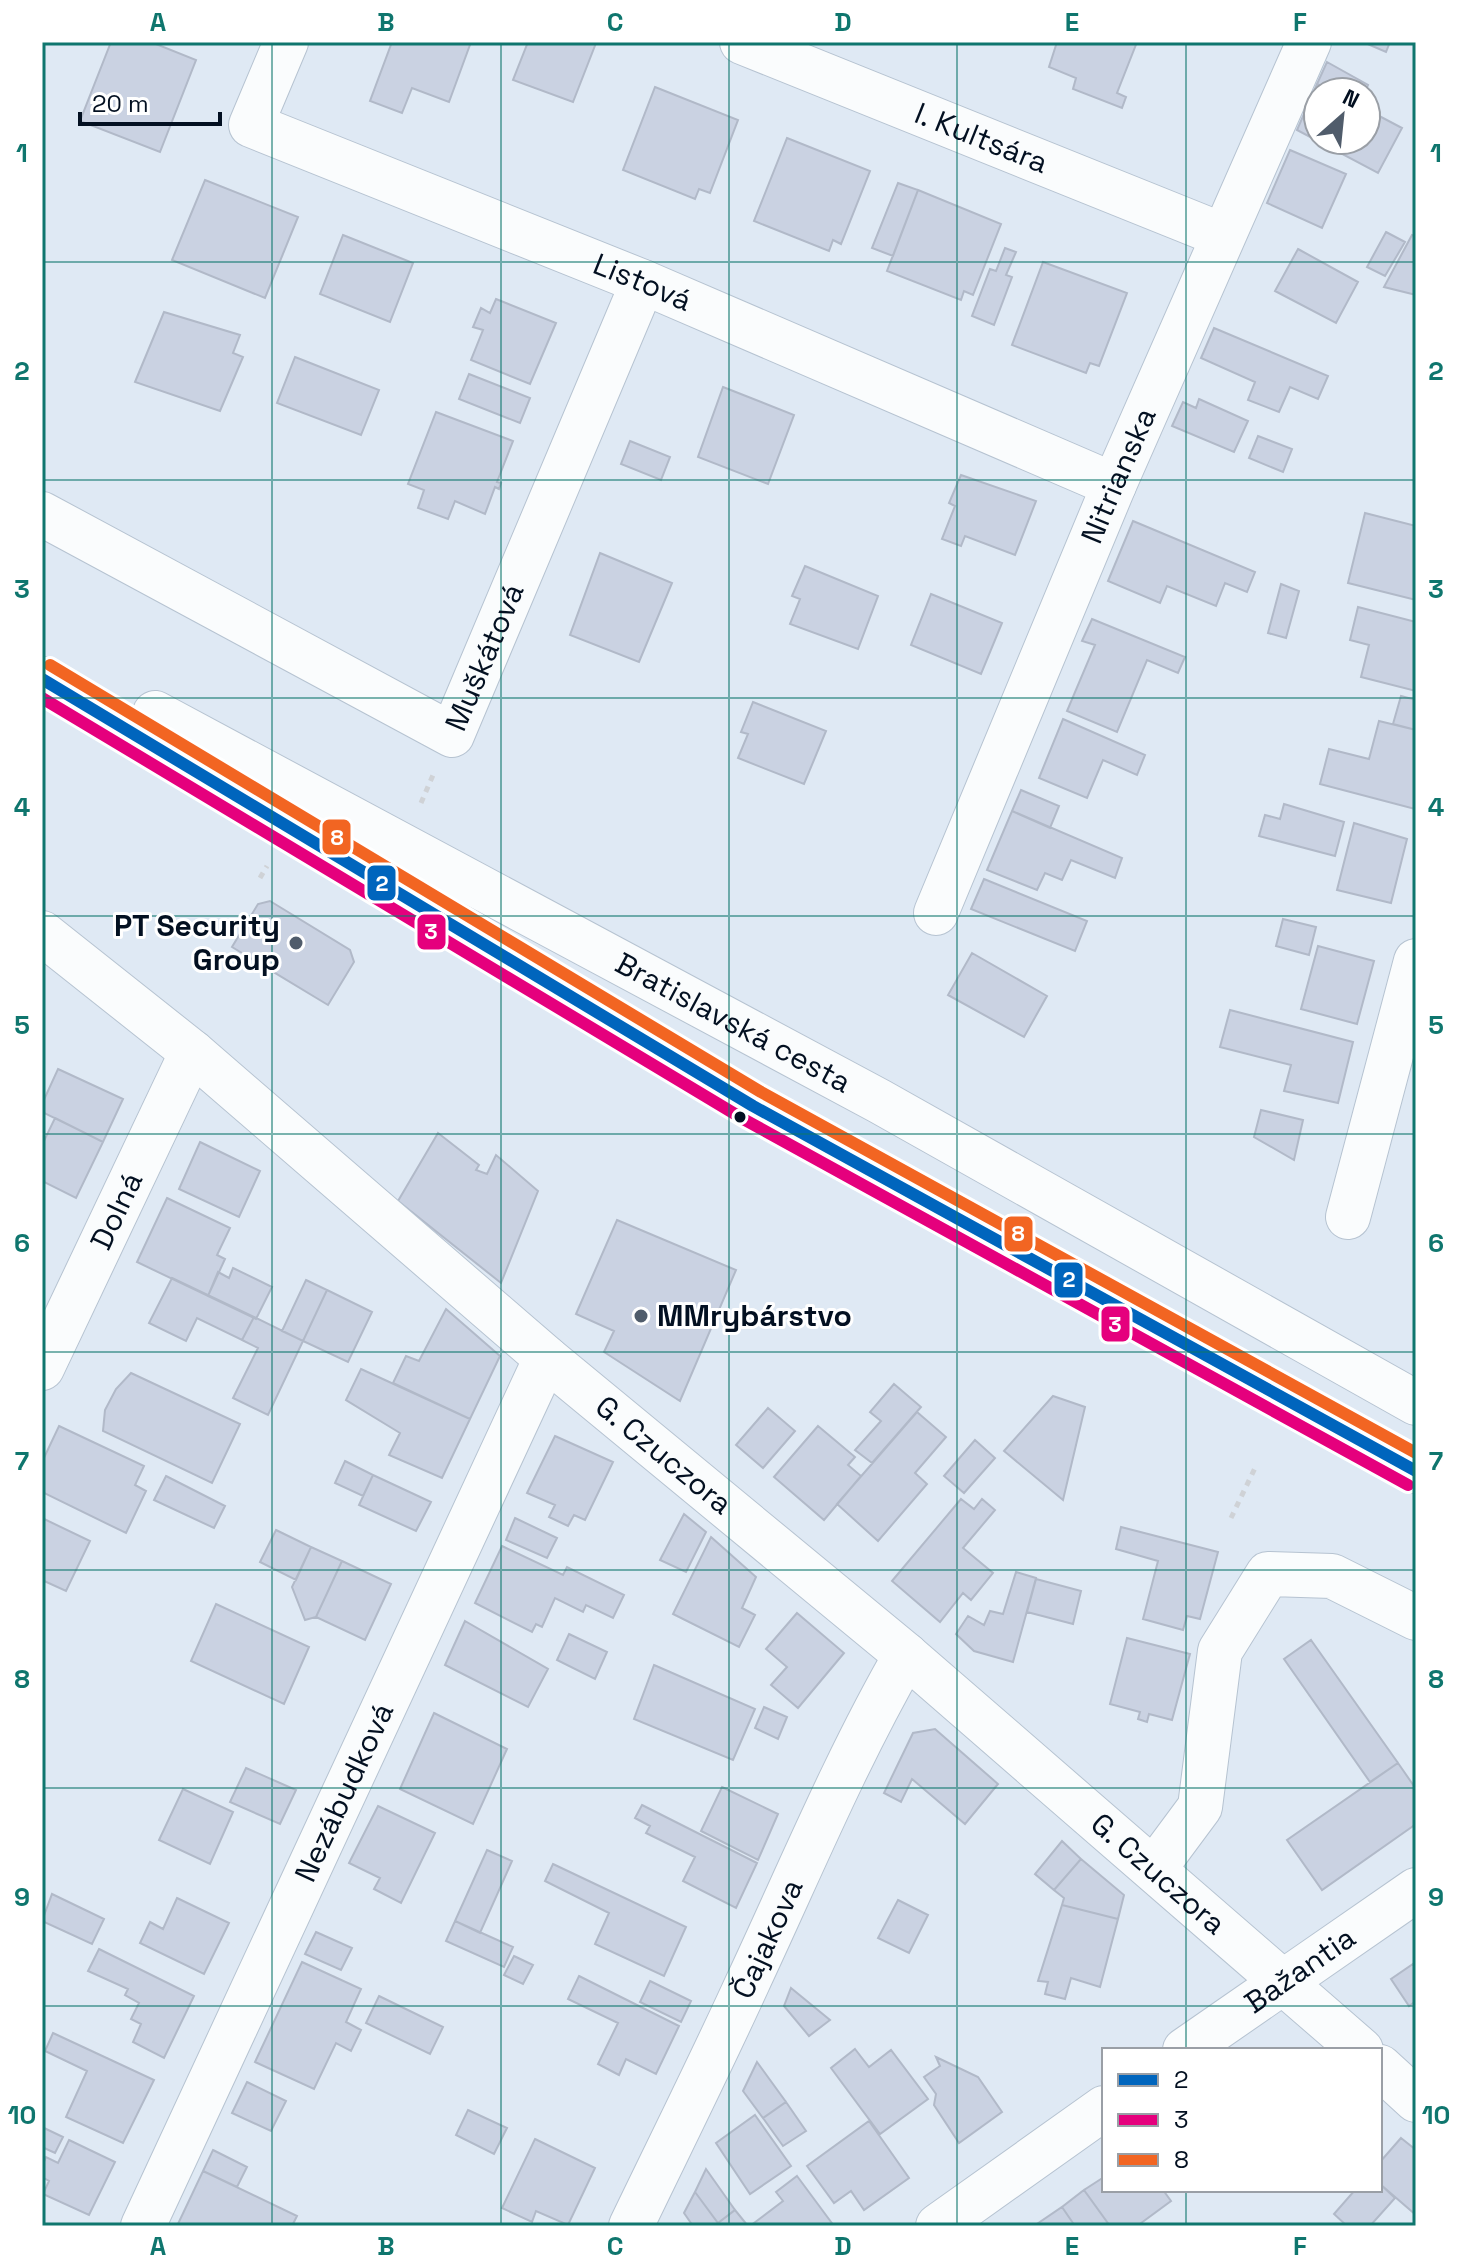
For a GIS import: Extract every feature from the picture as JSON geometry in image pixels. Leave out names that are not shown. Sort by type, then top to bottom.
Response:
[{"type":"street","name":"Listová","points":[[286,42],[251,125],[643,282],[1114,485]]},
{"type":"street","name":"I. Kultsára","points":[[742,42],[1222,235]]},
{"type":"street","name":"Nitrianska","points":[[936,913],[1114,485],[1309,42]]},
{"type":"street","name":"Muškátová","points":[[42,514],[452,735],[643,282]]},
{"type":"street","name":"Bratislavská cesta","points":[[42,654],[879,1101],[1416,1403]]},
{"type":"street","name":"Bratislavská cesta","points":[[42,679],[753,1106],[1416,1471]]},
{"type":"street","name":"G. Czuczora","points":[[42,933],[192,1052],[546,1358],[906,1655],[1359,2048]]},
{"type":"street","points":[[1348,1217],[1416,961]]},
{"type":"street","name":"Dolná","points":[[42,1368],[192,1052]]},
{"type":"street","name":"Nezábudková","points":[[143,2226],[546,1358]]},
{"type":"street","points":[[1154,1869],[1200,1807],[1220,1651],[1268,1574],[1332,1576],[1416,1618]]},
{"type":"street","name":"Čajakova","points":[[631,2226],[748,1984],[816,1830],[906,1655]]},
{"type":"street","name":"Bažantia","points":[[1188,2048],[1416,1890]]},
{"type":"street","points":[[1382,2069],[1416,2100]]},
{"type":"street","points":[[938,2226],[1102,2109]]},
{"type":"path","points":[[1231,1518],[1255,1468]]},
{"type":"building","points":[[111,42],[151,42],[196,60],[160,152],[80,121]]},
{"type":"building","points":[[392,42],[471,42],[449,102],[412,88],[402,113],[370,101]]},
{"type":"building","points":[[528,42],[596,43],[573,102],[513,80]]},
{"type":"building","points":[[1057,42],[1137,42],[1117,93],[1126,97],[1122,108],[1073,89],[1076,78],[1049,67]]},
{"type":"building","points":[[1363,42],[1390,42],[1386,52]]},
{"type":"building","points":[[1327,62],[1352,76],[1321,76]]},
{"type":"building","points":[[655,87],[738,120],[710,193],[699,189],[695,199],[623,170]]},
{"type":"building","points":[[1382,117],[1402,128],[1378,173],[1346,156],[1382,156]]},
{"type":"building","points":[[787,138],[870,171],[841,244],[833,240],[829,251],[754,221]]},
{"type":"building","points":[[1290,150],[1346,174],[1322,228],[1267,203]]},
{"type":"building","points":[[205,180],[298,217],[265,298],[172,260]]},
{"type":"building","points":[[898,183],[918,190],[893,256],[872,248]]},
{"type":"building","points":[[918,190],[1001,224],[973,295],[964,291],[961,300],[887,271]]},
{"type":"building","points":[[1386,232],[1405,242],[1385,276],[1367,267]]},
{"type":"building","points":[[343,235],[413,263],[390,322],[320,294]]},
{"type":"building","points":[[1412,235],[1416,236],[1416,295],[1384,287]]},
{"type":"building","points":[[1005,248],[1016,252],[1006,275],[1012,277],[994,325],[972,316],[990,269],[996,271]]},
{"type":"building","points":[[1298,249],[1358,282],[1336,323],[1275,291]]},
{"type":"building","points":[[1043,262],[1127,293],[1099,366],[1090,363],[1086,373],[1012,345]]},
{"type":"building","points":[[496,299],[556,323],[530,384],[471,360],[483,330],[473,327],[481,308],[490,313]]},
{"type":"building","points":[[164,312],[240,335],[233,353],[243,357],[220,411],[135,382]]},
{"type":"building","points":[[1214,328],[1328,376],[1318,399],[1290,387],[1279,412],[1248,400],[1255,382],[1201,358]]},
{"type":"building","points":[[295,357],[379,390],[361,435],[277,403]]},
{"type":"building","points":[[469,374],[530,398],[520,423],[459,399]]},
{"type":"building","points":[[723,387],[794,415],[768,484],[698,457]]},
{"type":"building","points":[[1199,399],[1248,421],[1234,452],[1172,426],[1183,402],[1196,408]]},
{"type":"building","points":[[436,412],[513,441],[497,482],[501,483],[499,489],[495,487],[485,514],[455,501],[448,519],[418,508],[424,490],[408,484]]},
{"type":"building","points":[[1258,436],[1292,449],[1283,472],[1249,458]]},
{"type":"building","points":[[630,441],[670,457],[661,480],[621,464]]},
{"type":"building","points":[[961,475],[1036,501],[1015,555],[965,536],[961,546],[942,539],[955,506],[949,503]]},
{"type":"building","points":[[1365,513],[1416,526],[1416,600],[1348,583]]},
{"type":"building","points":[[1133,521],[1255,572],[1247,592],[1225,583],[1216,606],[1167,586],[1160,603],[1108,581]]},
{"type":"building","points":[[600,553],[672,583],[639,662],[570,635]]},
{"type":"building","points":[[805,566],[878,596],[858,649],[790,624],[800,599],[792,596]]},
{"type":"building","points":[[1281,584],[1299,591],[1286,638],[1268,633]]},
{"type":"building","points":[[931,594],[1002,623],[981,674],[911,645]]},
{"type":"building","points":[[1358,607],[1416,622],[1416,691],[1361,677],[1369,645],[1350,640]]},
{"type":"building","points":[[1092,619],[1185,657],[1178,673],[1147,660],[1117,732],[1067,711],[1095,645],[1082,641]]},
{"type":"building","points":[[1401,696],[1416,700],[1416,730],[1393,724]]},
{"type":"building","points":[[753,702],[826,731],[804,784],[738,758],[748,734],[741,732]]},
{"type":"building","points":[[1063,719],[1145,755],[1137,775],[1103,760],[1087,798],[1039,778]]},
{"type":"building","points":[[1379,721],[1416,730],[1415,809],[1320,784],[1329,749],[1369,759]]},
{"type":"building","points":[[1021,790],[1059,806],[1050,828],[1012,811]]},
{"type":"building","points":[[1284,804],[1344,822],[1335,856],[1259,836],[1265,815],[1280,819]]},
{"type":"building","points":[[1012,811],[1122,858],[1115,878],[1071,860],[1062,880],[1045,873],[1037,890],[987,870]]},
{"type":"building","points":[[1354,823],[1407,839],[1391,903],[1337,890]]},
{"type":"building","points":[[984,879],[1087,921],[1075,951],[971,909]]},
{"type":"building","points":[[270,901],[350,950],[354,962],[328,1005],[232,947],[258,904]]},
{"type":"building","points":[[1283,919],[1316,927],[1309,955],[1276,946]]},
{"type":"building","points":[[1318,946],[1374,961],[1357,1024],[1301,1009]]},
{"type":"building","points":[[972,953],[1047,996],[1024,1037],[948,995]]},
{"type":"building","points":[[1230,1010],[1353,1042],[1338,1103],[1284,1091],[1291,1065],[1220,1047]]},
{"type":"building","points":[[58,1069],[123,1099],[103,1142],[42,1112],[42,1104]]},
{"type":"building","points":[[1261,1110],[1303,1120],[1294,1160],[1254,1137]]},
{"type":"building","points":[[55,1118],[103,1142],[76,1198],[42,1181],[42,1145]]},
{"type":"building","points":[[438,1133],[479,1165],[476,1170],[487,1174],[496,1155],[538,1191],[501,1283],[398,1201]]},
{"type":"building","points":[[200,1142],[260,1171],[239,1217],[179,1189]]},
{"type":"building","points":[[167,1198],[230,1228],[217,1255],[225,1259],[208,1296],[137,1262]]},
{"type":"building","points":[[617,1220],[736,1270],[680,1401],[604,1352],[614,1331],[576,1314]]},
{"type":"building","points":[[233,1268],[272,1287],[256,1319],[208,1296],[218,1272],[229,1278]]},
{"type":"building","points":[[172,1278],[254,1317],[242,1340],[197,1318],[186,1341],[149,1323]]},
{"type":"building","points":[[306,1280],[327,1290],[303,1341],[282,1331]]},
{"type":"building","points":[[327,1290],[372,1312],[348,1362],[303,1341]]},
{"type":"building","points":[[446,1309],[500,1356],[470,1419],[393,1383],[406,1356],[419,1361]]},
{"type":"building","points":[[254,1317],[303,1341],[268,1415],[233,1398],[258,1348],[242,1340]]},
{"type":"building","points":[[361,1369],[470,1419],[442,1478],[389,1455],[400,1433],[346,1400]]},
{"type":"building","points":[[131,1373],[240,1424],[212,1483],[103,1431],[105,1410],[116,1389]]},
{"type":"building","points":[[894,1384],[921,1407],[872,1463],[855,1450],[881,1421],[870,1412]]},
{"type":"building","points":[[1053,1396],[1085,1407],[1063,1500],[1004,1451]]},
{"type":"building","points":[[768,1408],[795,1431],[763,1468],[736,1445]]},
{"type":"building","points":[[917,1412],[946,1437],[915,1473],[927,1484],[878,1541],[837,1504]]},
{"type":"building","points":[[59,1426],[144,1466],[135,1485],[146,1491],[126,1533],[42,1492],[42,1462]]},
{"type":"building","points":[[818,1426],[855,1457],[848,1465],[861,1476],[824,1520],[774,1477]]},
{"type":"building","points":[[555,1436],[613,1462],[585,1520],[574,1515],[568,1526],[549,1517],[555,1505],[527,1493]]},
{"type":"building","points":[[975,1440],[995,1458],[964,1493],[944,1476]]},
{"type":"building","points":[[345,1461],[373,1475],[363,1496],[335,1483]]},
{"type":"building","points":[[373,1475],[431,1502],[416,1531],[359,1505]]},
{"type":"building","points":[[166,1476],[225,1506],[214,1528],[154,1500]]},
{"type":"building","points":[[961,1499],[974,1509],[982,1499],[995,1510],[963,1548],[993,1573],[971,1600],[963,1593],[940,1622],[892,1581]]},
{"type":"building","points":[[684,1514],[706,1532],[686,1572],[660,1560]]},
{"type":"building","points":[[42,1518],[90,1541],[66,1591],[42,1580]]},
{"type":"building","points":[[515,1518],[557,1538],[547,1558],[506,1540]]},
{"type":"building","points":[[1121,1527],[1218,1552],[1200,1619],[1187,1616],[1183,1630],[1143,1619],[1158,1561],[1116,1549]]},
{"type":"building","points":[[276,1530],[311,1547],[296,1580],[260,1562]]},
{"type":"building","points":[[711,1537],[756,1577],[742,1608],[755,1615],[739,1647],[673,1614]]},
{"type":"building","points":[[502,1546],[563,1575],[567,1567],[624,1595],[613,1618],[586,1605],[583,1612],[555,1598],[542,1627],[536,1624],[532,1632],[475,1603]]},
{"type":"building","points":[[311,1547],[342,1561],[316,1617],[305,1620],[292,1587]]},
{"type":"building","points":[[342,1561],[391,1584],[365,1640],[316,1617]]},
{"type":"building","points":[[1016,1572],[1036,1578],[1013,1662],[974,1651],[956,1634],[968,1616],[984,1625],[990,1611],[1003,1614]]},
{"type":"building","points":[[1036,1579],[1081,1591],[1073,1624],[1027,1612]]},
{"type":"building","points":[[216,1604],[309,1647],[284,1704],[191,1661]]},
{"type":"building","points":[[797,1613],[844,1653],[798,1708],[771,1685],[787,1667],[766,1649]]},
{"type":"building","points":[[465,1621],[548,1669],[528,1707],[445,1665]]},
{"type":"building","points":[[569,1634],[607,1652],[595,1679],[557,1660]]},
{"type":"building","points":[[1127,1638],[1190,1654],[1172,1720],[1149,1714],[1147,1722],[1138,1719],[1140,1712],[1110,1704]]},
{"type":"building","points":[[1311,1640],[1398,1763],[1370,1782],[1284,1659]]},
{"type":"building","points":[[654,1665],[755,1709],[733,1760],[634,1719]]},
{"type":"building","points":[[764,1707],[787,1717],[778,1739],[755,1728]]},
{"type":"building","points":[[434,1713],[507,1749],[473,1824],[400,1789]]},
{"type":"building","points":[[935,1729],[998,1784],[965,1824],[912,1779],[901,1802],[884,1793],[913,1733]]},
{"type":"building","points":[[1398,1763],[1416,1789],[1416,1824],[1322,1890],[1287,1840]]},
{"type":"building","points":[[246,1768],[296,1790],[280,1824],[230,1802]]},
{"type":"building","points":[[722,1787],[778,1814],[758,1860],[701,1831]]},
{"type":"building","points":[[183,1789],[233,1812],[210,1864],[159,1840]]},
{"type":"building","points":[[642,1805],[757,1863],[736,1908],[683,1881],[695,1857],[646,1833],[650,1826],[635,1818]]},
{"type":"building","points":[[378,1806],[435,1833],[401,1903],[374,1889],[380,1878],[349,1863]]},
{"type":"building","points":[[1062,1841],[1081,1859],[1054,1890],[1035,1874]]},
{"type":"building","points":[[487,1850],[512,1861],[480,1933],[455,1921]]},
{"type":"building","points":[[1081,1859],[1124,1895],[1118,1919],[1062,1905],[1064,1898],[1054,1890]]},
{"type":"building","points":[[553,1864],[686,1927],[664,1976],[595,1944],[609,1913],[545,1881]]},
{"type":"building","points":[[52,1894],[104,1919],[92,1944],[42,1921]]},
{"type":"building","points":[[177,1898],[229,1923],[204,1974],[140,1943],[150,1922],[163,1929]]},
{"type":"building","points":[[898,1900],[928,1915],[909,1953],[878,1938]]},
{"type":"building","points":[[1062,1905],[1118,1919],[1100,1987],[1071,1978],[1065,1999],[1045,1994],[1048,1982],[1038,1981]]},
{"type":"building","points":[[455,1921],[513,1947],[504,1967],[446,1941]]},
{"type":"building","points":[[316,1932],[352,1948],[341,1970],[305,1954]]},
{"type":"building","points":[[99,1949],[194,1996],[164,2058],[133,2042],[141,2024],[131,2019],[139,2003],[125,1995],[128,1989],[88,1971]]},
{"type":"building","points":[[514,1956],[533,1965],[523,1984],[504,1975]]},
{"type":"building","points":[[302,1962],[361,1989],[346,2022],[361,2030],[351,2051],[336,2043],[314,2089],[255,2062]]},
{"type":"building","points":[[1413,1964],[1416,1969],[1416,2001],[1409,2006],[1391,1979]]},
{"type":"building","points":[[579,1976],[679,2026],[656,2074],[626,2059],[619,2075],[598,2064],[618,2023],[568,1999]]},
{"type":"building","points":[[650,1981],[691,2001],[681,2022],[640,2002]]},
{"type":"building","points":[[791,1988],[830,2020],[809,2036],[784,2006]]},
{"type":"building","points":[[379,1996],[443,2027],[430,2054],[366,2023]]},
{"type":"building","points":[[53,2033],[154,2080],[123,2143],[66,2117],[87,2071],[45,2051]]},
{"type":"building","points":[[855,2049],[869,2067],[891,2050],[928,2099],[880,2134],[831,2068]]},
{"type":"building","points":[[936,2057],[978,2077],[1002,2112],[959,2143],[934,2105],[936,2094],[924,2077],[940,2066]]},
{"type":"building","points":[[757,2062],[786,2102],[763,2118],[743,2091]]},
{"type":"building","points":[[247,2082],[286,2101],[271,2131],[232,2113]]},
{"type":"building","points":[[786,2102],[806,2131],[783,2146],[763,2118]]},
{"type":"building","points":[[468,2110],[507,2128],[494,2154],[456,2135]]},
{"type":"building","points":[[755,2115],[791,2166],[750,2194],[716,2143]]},
{"type":"building","points":[[869,2121],[909,2178],[864,2210],[851,2191],[834,2203],[807,2166]]},
{"type":"building","points":[[42,2127],[63,2137],[55,2153],[42,2147]]},
{"type":"building","points":[[1401,2138],[1416,2150],[1416,2215],[1382,2186],[1382,2160]]},
{"type":"building","points":[[535,2139],[595,2168],[568,2225],[536,2211],[532,2222],[502,2208]]},
{"type":"building","points":[[69,2140],[115,2162],[89,2215],[43,2194],[49,2181],[42,2177],[46,2157],[58,2163]]},
{"type":"building","points":[[213,2150],[247,2167],[237,2187],[203,2171]]},
{"type":"building","points":[[706,2169],[735,2210],[718,2223],[695,2192]]},
{"type":"building","points":[[203,2171],[297,2216],[292,2226],[177,2226]]},
{"type":"building","points":[[797,2176],[834,2226],[750,2226],[783,2201],[776,2192]]},
{"type":"building","points":[[1102,2178],[1102,2192],[1164,2192],[1171,2201],[1137,2226],[1110,2226],[1084,2190]]},
{"type":"building","points":[[1382,2186],[1395,2198],[1370,2226],[1347,2226],[1334,2214],[1353,2192],[1382,2192]]},
{"type":"building","points":[[1084,2190],[1110,2226],[1075,2226],[1062,2207]]},
{"type":"building","points":[[695,2192],[720,2226],[693,2226],[684,2213]]},
{"type":"building","points":[[1062,2207],[1075,2226],[1034,2226]]},
{"type":"building","points":[[735,2210],[748,2226],[720,2226],[718,2223]]},
{"type":"transit line","name":"8","points":[[50,665],[761,1092],[1416,1453]]},
{"type":"transit line","name":"2","points":[[42,679],[753,1106],[1416,1471]]},
{"type":"transit line","name":"3","points":[[42,698],[745,1120],[1408,1485]]},
{"type":"place","name":"PT Security Group","points":[[296,943]]},
{"type":"place","name":"MMrybárstvo","points":[[641,1316]]}]
